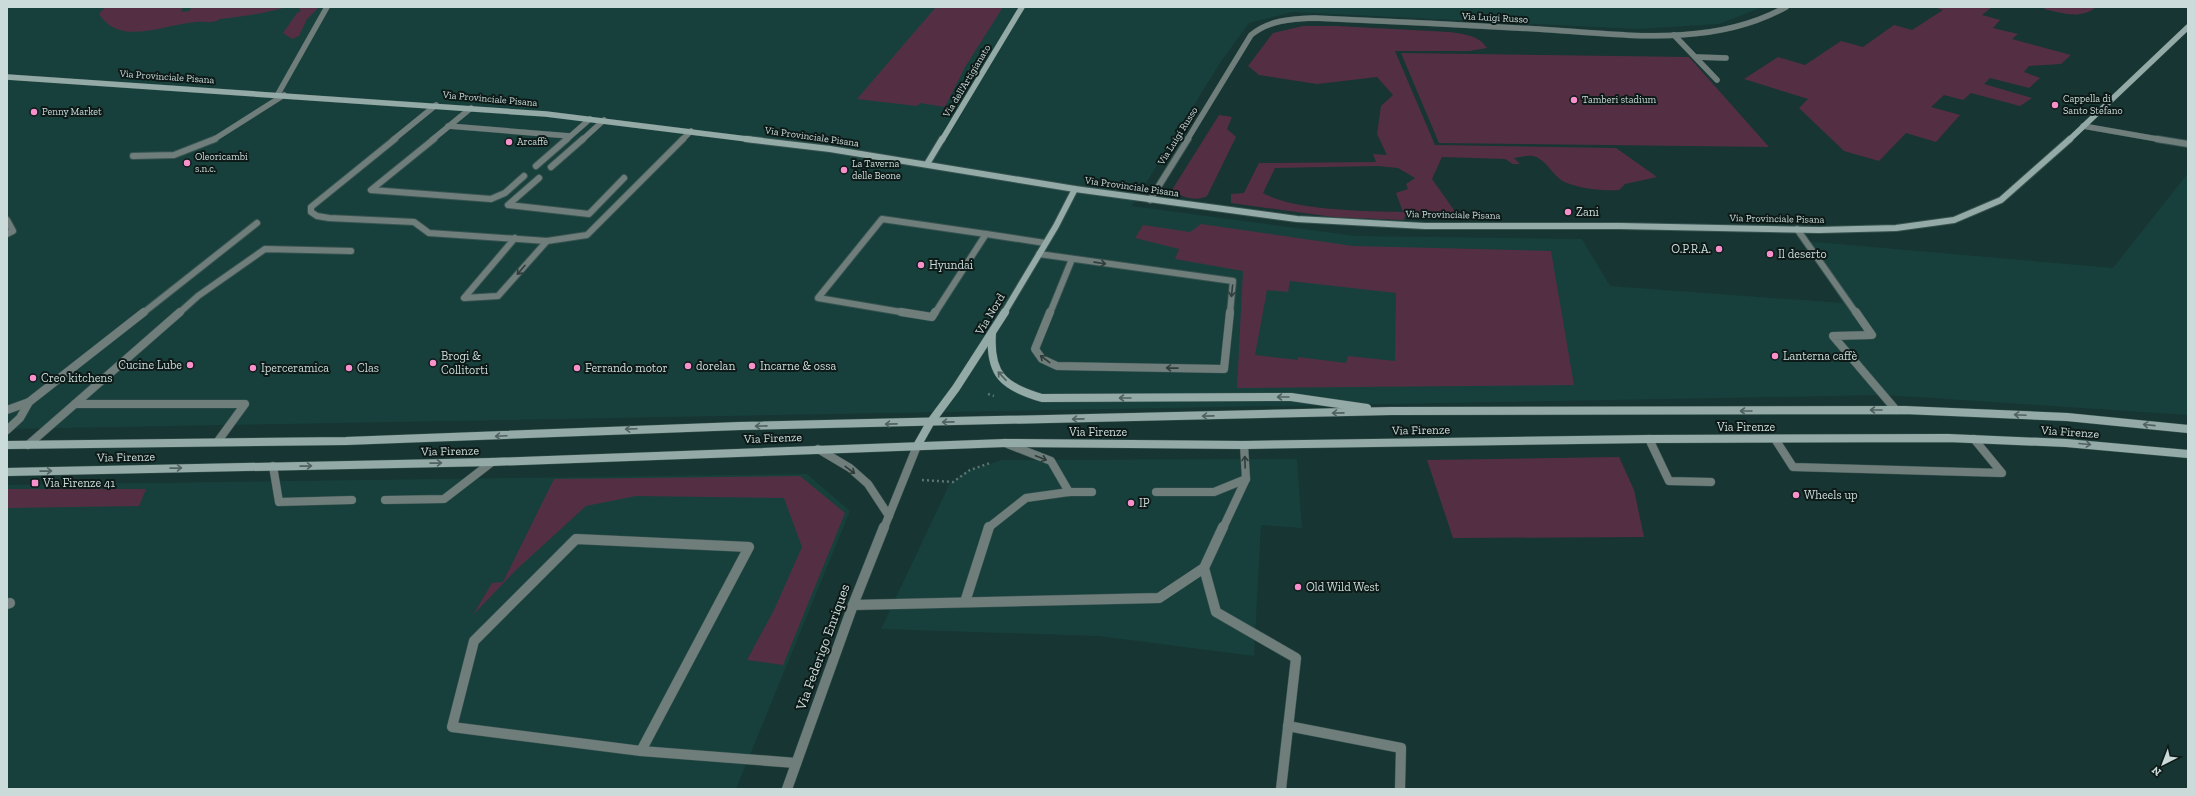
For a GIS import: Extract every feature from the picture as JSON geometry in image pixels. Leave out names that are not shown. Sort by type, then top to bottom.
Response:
[{"type":"street","points":[[133,156],[174,155],[215,139],[281,95],[327,7]]},
{"type":"street","name":"Via dell'Artigianato","points":[[927,164],[1022,7]]},
{"type":"street","name":"Via Luigi Russo","points":[[1150,200],[1251,35],[1262,27],[1271,24],[1302,19],[1328,19],[1674,35],[1724,30],[1757,21],[1786,7]]},
{"type":"street","name":"Via Provinciale Pisana","points":[[7,77],[436,105],[604,120],[812,146],[927,164],[1075,190],[1297,219],[1425,226],[1620,226],[1797,229],[1896,228],[1954,220],[2001,200],[2083,126],[2188,27]]},
{"type":"street","points":[[1674,35],[1717,80]]},
{"type":"street","points":[[1696,57],[1726,58]]},
{"type":"street","points":[[436,105],[311,207],[311,212],[317,216],[329,218],[414,222],[429,233],[547,241],[587,235],[691,131]]},
{"type":"street","points":[[471,108],[371,190],[491,199],[505,193],[524,176]]},
{"type":"street","points":[[536,166],[590,119]]},
{"type":"street","points":[[551,167],[604,120]]},
{"type":"street","points":[[448,126],[570,136]]},
{"type":"street","points":[[2083,126],[2188,144]]},
{"type":"street","points":[[539,178],[508,205],[589,214],[624,178]]},
{"type":"street","name":"Via Nord","points":[[917,446],[930,423],[956,388],[992,333],[1075,190]]},
{"type":"street","points":[[986,234],[932,317],[818,298],[882,219],[986,234],[1045,243]]},
{"type":"street","points":[[7,220],[9,221],[13,230],[7,234]]},
{"type":"street","points":[[7,410],[29,402],[257,223]]},
{"type":"street","points":[[1797,229],[1872,335],[1833,336],[1896,410]]},
{"type":"street","points":[[515,238],[464,298],[498,296],[547,241]]},
{"type":"street","points":[[28,445],[198,296],[265,249],[351,250]]},
{"type":"street","points":[[1039,254],[1233,281],[1224,369],[1057,366],[1042,359],[1035,349],[1072,259]]},
{"type":"street","name":"Via Firenze","points":[[992,333],[990,352],[993,365],[1002,378],[1018,391],[1042,398],[1291,397],[1391,411]]},
{"type":"street","points":[[7,430],[20,418],[29,402]]},
{"type":"street","points":[[75,404],[245,404],[218,441]]},
{"type":"street","name":"Via Firenze","points":[[7,445],[434,438],[638,429],[1391,411],[1896,410],[2067,417],[2188,429]]},
{"type":"street","points":[[1649,439],[1669,481],[1711,482]]},
{"type":"street","name":"Via Firenze","points":[[7,472],[492,462],[1005,443],[1244,445],[1649,439],[1974,439],[2066,443],[2188,454]]},
{"type":"street","points":[[1775,439],[1793,467],[2002,473],[1974,439]]},
{"type":"street","points":[[1005,443],[1051,461],[1069,492]]},
{"type":"street","points":[[853,605],[1159,598],[1204,568],[1246,479],[1244,445]]},
{"type":"street","name":"Via Federigo Enriques","points":[[787,789],[853,605],[917,446]]},
{"type":"street","points":[[818,449],[850,468],[868,484],[889,516]]},
{"type":"street","points":[[385,500],[444,499],[492,462]]},
{"type":"street","points":[[274,466],[279,502],[352,500]]},
{"type":"street","points":[[1156,492],[1214,492],[1246,479]]},
{"type":"street","points":[[965,602],[987,529],[1026,498],[1069,492],[1092,492]]},
{"type":"street","points":[[641,751],[749,547],[576,540],[474,641],[452,727],[641,751],[796,763]]},
{"type":"street","points":[[1204,568],[1216,612],[1296,658],[1281,789]]},
{"type":"street","points":[[1288,726],[1401,748],[1400,789]]},
{"type":"path","points":[[949,482],[953,482],[970,470],[995,462]]},
{"type":"shaded area","points":[[7,7],[1763,7],[1719,24],[1638,29],[1293,12],[1249,23],[1220,63],[1132,206],[1356,236],[1582,239],[1610,286],[1843,303],[1804,241],[2113,268],[2188,173],[2188,415],[1885,395],[7,429]]},
{"type":"shaded area","points":[[105,7],[183,7],[181,12],[189,11],[192,7],[287,7],[220,19],[217,21],[187,23],[141,32],[132,32],[116,29],[107,23],[99,14]]},
{"type":"shaded area","points":[[298,7],[319,7],[307,19],[299,36],[292,39],[283,33],[297,13],[301,11]]},
{"type":"shaded area","points":[[936,7],[1003,7],[965,67],[945,107],[920,103],[917,106],[857,99]]},
{"type":"shaded area","points":[[1933,7],[1992,7],[1982,15],[2000,20],[1993,28],[2018,34],[2012,39],[2071,55],[2061,64],[2029,66],[2024,72],[2040,78],[2029,88],[1990,78],[1984,84],[2032,98],[2020,106],[1971,93],[1963,100],[1944,95],[1931,107],[1960,115],[1936,142],[1906,133],[1879,161],[1844,151],[1799,108],[1808,99],[1744,79],[1778,57],[1805,65],[1841,41],[1863,47],[1894,25],[1912,30],[1943,10]]},
{"type":"shaded area","points":[[2046,7],[2096,7],[2084,13],[2064,14],[2044,9]]},
{"type":"shaded area","points":[[1303,26],[1337,26],[1449,32],[1470,36],[1480,40],[1487,48],[1469,51],[1395,51],[1435,145],[1616,148],[1657,177],[1625,184],[1619,190],[1599,190],[1579,187],[1562,181],[1542,161],[1533,156],[1514,158],[1520,164],[1513,164],[1505,159],[1442,157],[1432,179],[1461,220],[1405,216],[1404,220],[1333,217],[1231,203],[1231,194],[1244,193],[1259,163],[1376,162],[1373,154],[1387,155],[1377,134],[1381,106],[1393,95],[1377,77],[1317,84],[1259,75],[1248,66],[1273,33]],"holes":[[[1378,166],[1398,168],[1415,178],[1406,184],[1408,189],[1396,193],[1403,212],[1311,207],[1276,199],[1263,193],[1275,168]]]},
{"type":"shaded area","name":"Tamberi stadium","points":[[1401,53],[1689,57],[1769,147],[1439,143]]},
{"type":"shaded area","points":[[1219,115],[1232,117],[1227,129],[1236,137],[1207,196],[1194,199],[1179,195],[1172,190]]},
{"type":"shaded area","points":[[1201,224],[1353,246],[1551,251],[1574,385],[1237,388],[1243,271],[1175,259],[1179,249],[1135,238],[1143,225],[1190,232]],"holes":[[[1290,281],[1396,293],[1395,361],[1348,356],[1346,363],[1298,357],[1298,360],[1255,355],[1267,290],[1288,292]]]},
{"type":"shaded area","points":[[1619,457],[1634,490],[1644,537],[1453,538],[1427,460]]},
{"type":"shaded area","points":[[1297,459],[1302,528],[1261,525],[1254,656],[1098,636],[881,629],[950,483],[967,471],[1002,460]]},
{"type":"shaded area","points":[[807,474],[850,511],[736,789],[7,789],[7,485]]},
{"type":"shaded area","points":[[800,476],[845,513],[783,665],[747,660],[774,610],[802,547],[784,498],[636,496],[586,506],[516,570],[473,615],[492,583],[503,582],[554,479]]},
{"type":"shaded area","points":[[7,489],[146,489],[139,506],[7,508]]},
{"type":"place","name":"Tamberi stadium","points":[[1574,100]]},
{"type":"place","name":"Cappella di Santo Stefano","points":[[2055,105]]},
{"type":"place","name":"Penny Market","points":[[34,112]]},
{"type":"place","name":"Arcaffè","points":[[509,142]]},
{"type":"place","name":"Oleoricambi s.n.c.","points":[[187,163]]},
{"type":"place","name":"La Taverna delle Beone","points":[[844,170]]},
{"type":"place","name":"Zani","points":[[1568,212]]},
{"type":"place","name":"O.P.R.A.","points":[[1719,249]]},
{"type":"place","name":"Il deserto","points":[[1770,254]]},
{"type":"place","name":"Hyundai","points":[[921,265]]},
{"type":"place","name":"Lanterna caffè","points":[[1775,356]]},
{"type":"place","name":"Brogi & Collitorti","points":[[433,363]]},
{"type":"place","name":"Cucine Lube","points":[[190,365]]},
{"type":"place","name":"dorelan","points":[[688,366]]},
{"type":"place","name":"Incarne & ossa","points":[[752,366]]},
{"type":"place","name":"Iperceramica","points":[[253,368]]},
{"type":"place","name":"Clas","points":[[349,368]]},
{"type":"place","name":"Ferrando motor","points":[[577,368]]},
{"type":"place","name":"Creo kitchens","points":[[33,378]]},
{"type":"place","name":"Via Firenze 41","points":[[35,483]]},
{"type":"place","name":"Wheels up","points":[[1796,495]]},
{"type":"place","name":"IP","points":[[1131,503]]},
{"type":"place","name":"Old Wild West","points":[[1298,587]]}]
